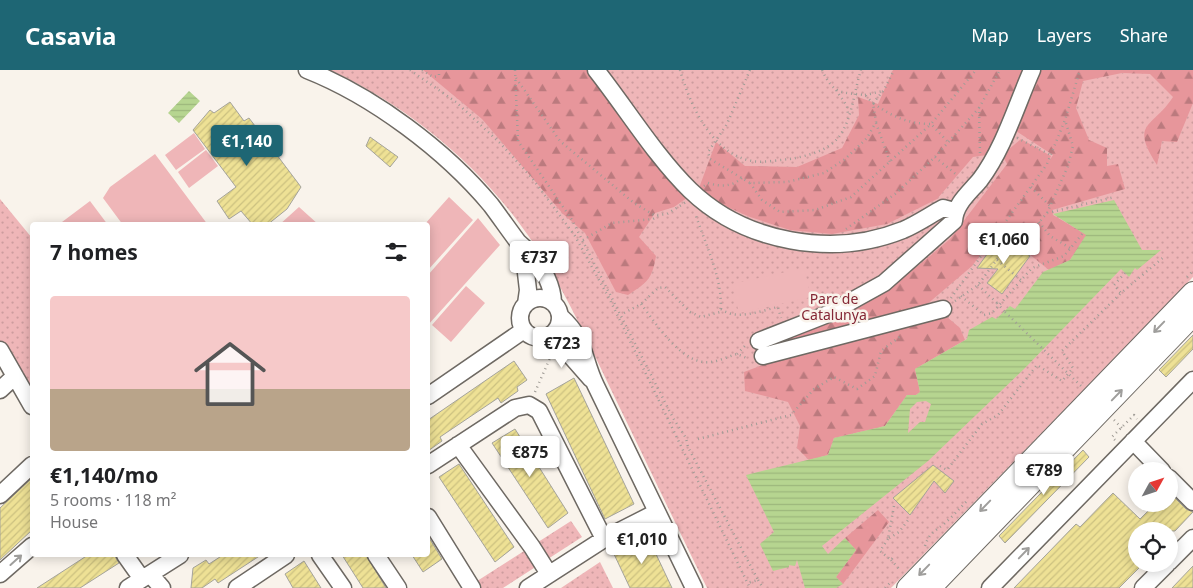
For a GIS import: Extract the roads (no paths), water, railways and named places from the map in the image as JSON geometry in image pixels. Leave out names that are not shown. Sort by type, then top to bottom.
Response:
[{"type":"main road","points":[[904,580],[1193,292]]},
{"type":"main road","points":[[931,588],[1193,316]]},
{"type":"street","points":[[307,70],[365,99],[435,150],[490,205],[523,247],[532,255],[553,291],[558,328],[549,341]]},
{"type":"street","points":[[596,70],[675,173],[713,209],[768,236],[797,241],[836,243],[882,237],[950,213]]},
{"type":"street","points":[[943,310],[761,348],[884,283],[981,178],[993,159],[1032,70]]},
{"type":"street","points":[[523,247],[528,290],[526,304],[520,320],[524,330],[536,338],[549,341],[569,354],[594,383]]},
{"type":"street","points":[[526,304],[537,298],[543,298],[574,328],[586,353],[594,383],[694,588]]},
{"type":"street","points":[[430,395],[524,330]]},
{"type":"street","points":[[0,350],[30,402]]},
{"type":"street","points":[[0,390],[15,376]]},
{"type":"street","points":[[990,588],[1193,380]]},
{"type":"street","points":[[430,464],[515,408],[534,408],[604,539]]},
{"type":"street","points":[[1133,441],[1153,462]]},
{"type":"street","points":[[458,445],[532,547],[549,574]]},
{"type":"street","points":[[0,495],[30,467]]},
{"type":"street","points":[[1178,487],[1193,502]]},
{"type":"street","points":[[528,588],[604,539],[657,512]]},
{"type":"street","points":[[430,520],[472,588]]},
{"type":"street","points":[[1178,553],[1193,538]]},
{"type":"street","points":[[0,574],[30,548]]},
{"type":"street","points":[[127,557],[146,577],[162,588]]},
{"type":"street","points":[[128,588],[177,557]]},
{"type":"street","points":[[237,588],[255,583],[284,557]]},
{"type":"street","points":[[321,557],[343,588]]},
{"type":"street","points":[[377,557],[398,588]]},
{"type":"street","points":[[1143,588],[1159,572]]},
{"type":"park label","name":"Parc de Catalunya","points":[[834,307]]}]
